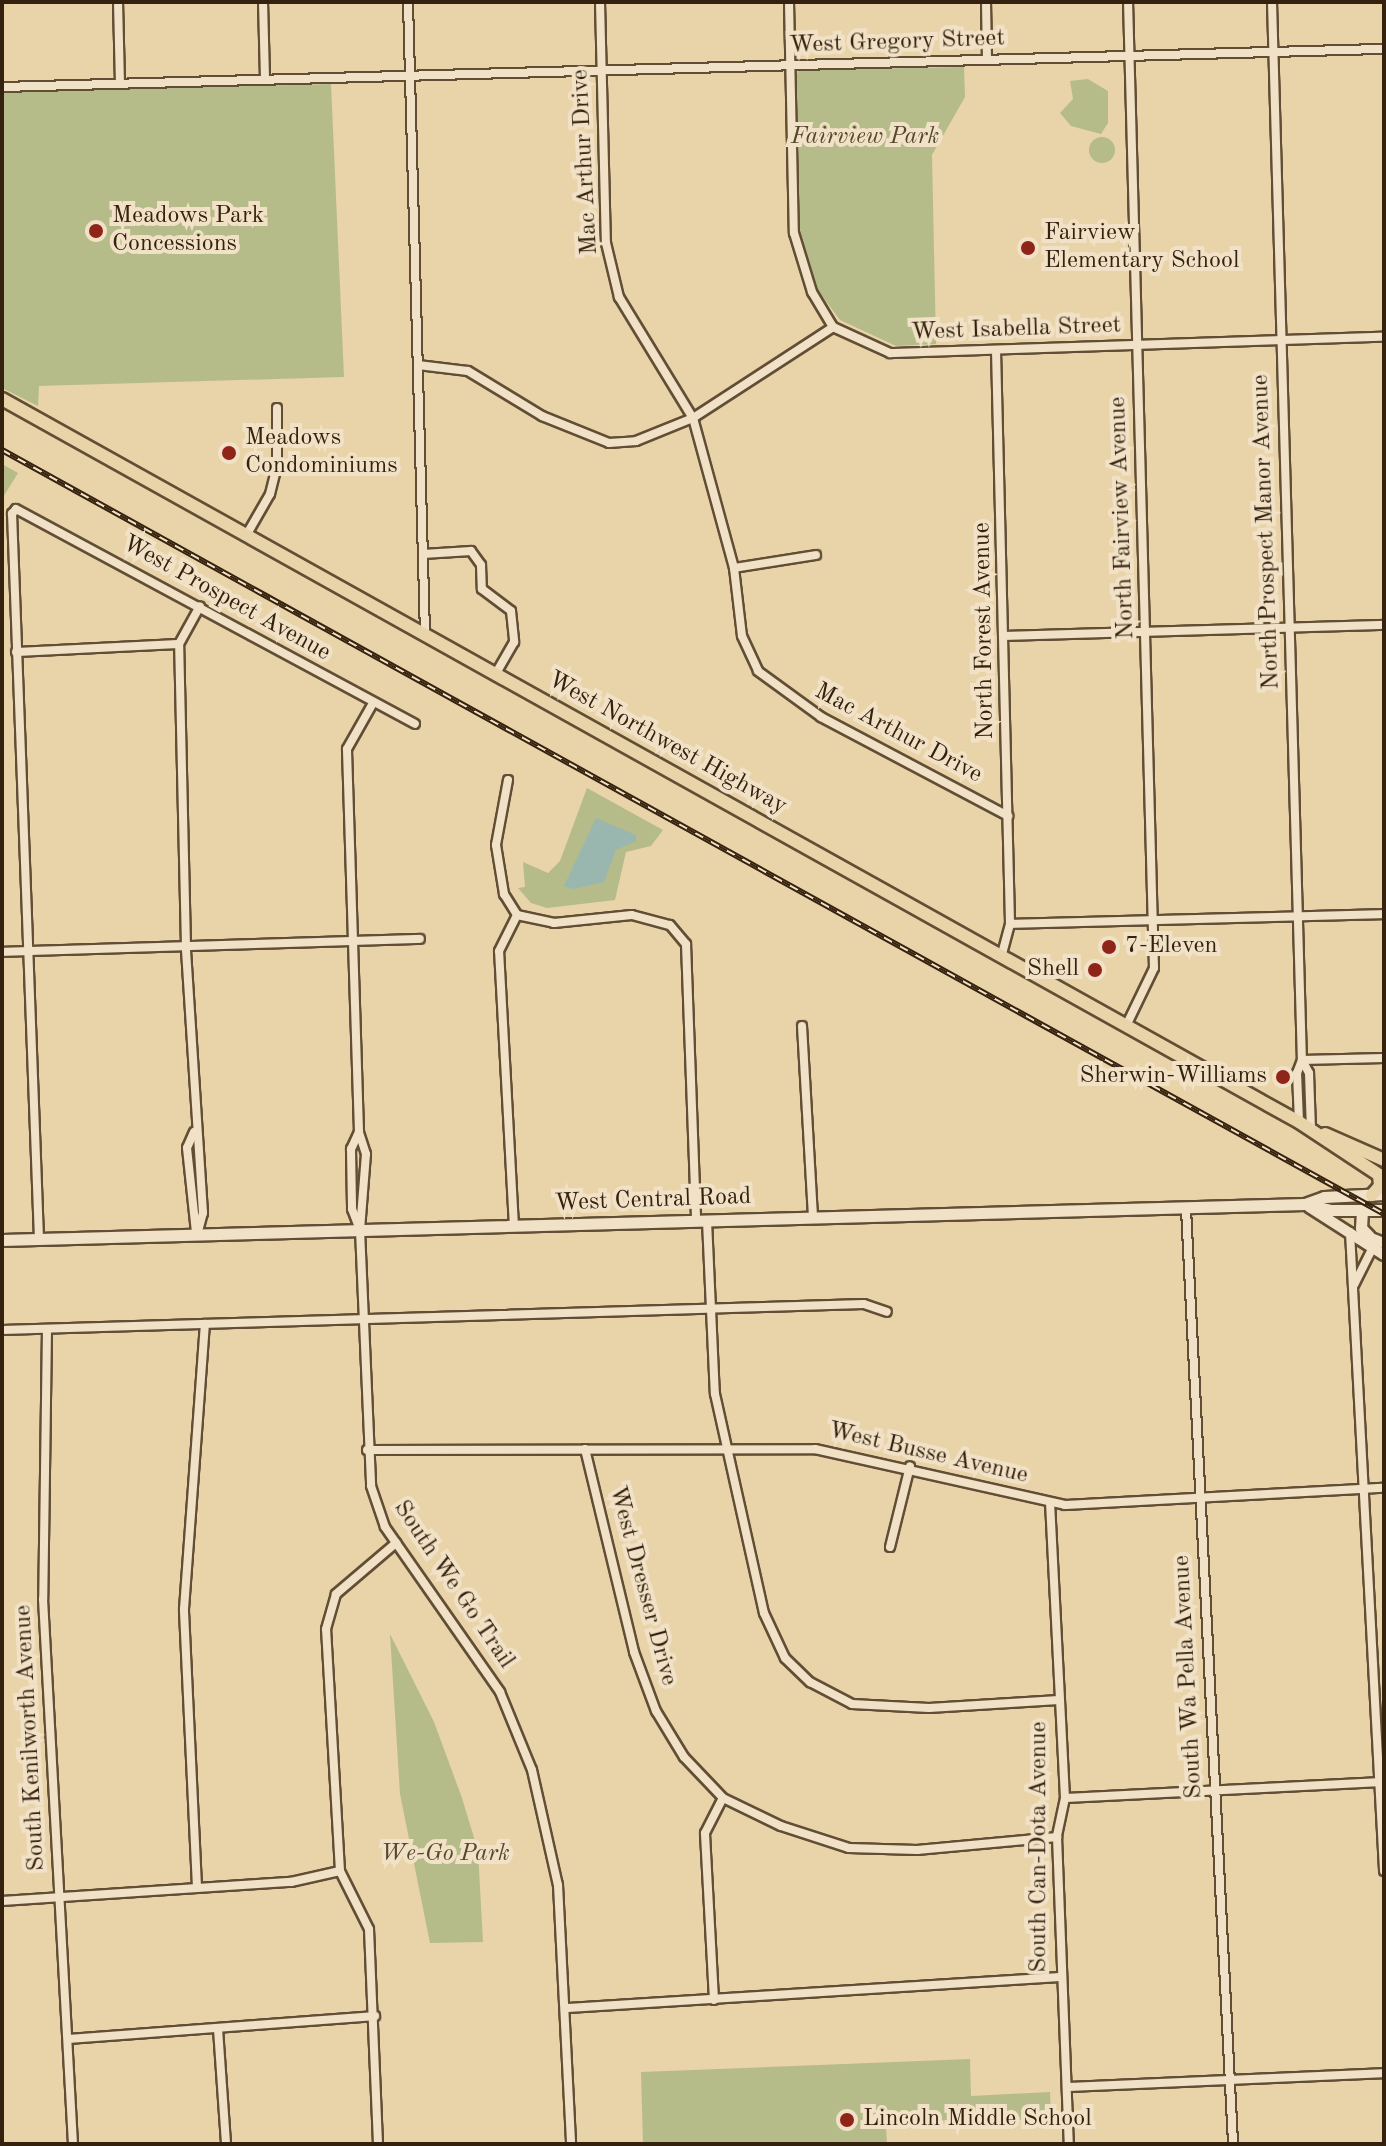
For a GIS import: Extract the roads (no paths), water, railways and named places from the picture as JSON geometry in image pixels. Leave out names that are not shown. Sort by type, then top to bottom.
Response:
[{"type":"main road","name":"West Northwest Highway","points":[[2,399],[1299,1122],[1381,1177]]},
{"type":"main road","name":"West Northwest Highway","points":[[1311,1129],[1384,1160]]},
{"type":"main road","points":[[1378,1194],[1381,1177]]},
{"type":"main road","name":"West Central Road","points":[[1305,1204],[1324,1197],[1378,1194]]},
{"type":"main road","name":"West Central Road","points":[[2,1240],[1305,1204],[1384,1210]]},
{"type":"main road","points":[[1362,1210],[1360,1226],[1369,1236]]},
{"type":"street","points":[[118,2],[120,84]]},
{"type":"street","points":[[263,2],[265,80]]},
{"type":"street","points":[[408,2],[425,633]]},
{"type":"street","name":"Mac Arthur Drive","points":[[600,2],[606,243],[619,297],[693,418],[734,568],[742,636],[758,671],[780,692],[1008,816]]},
{"type":"street","points":[[418,365],[468,371],[542,416],[609,443],[636,441],[693,418],[833,327],[812,292],[794,233],[789,2]]},
{"type":"street","points":[[986,2],[987,60]]},
{"type":"street","name":"North Fairview Avenue","points":[[1126,1026],[1153,974],[1154,920],[1128,2]]},
{"type":"street","name":"North Prospect Manor Avenue","points":[[1272,2],[1302,1060],[1297,1073],[1299,1122]]},
{"type":"street","name":"West Gregory Street","points":[[2,87],[601,73],[1384,49]]},
{"type":"street","name":"West Isabella Street","points":[[833,327],[890,353],[1384,337]]},
{"type":"street","name":"North Forest Avenue","points":[[996,350],[1007,636],[1010,924],[1001,957]]},
{"type":"street","points":[[247,534],[270,494],[277,466],[277,408]]},
{"type":"street","name":"West Prospect Avenue","points":[[16,652],[12,518],[16,509],[415,724]]},
{"type":"street","points":[[423,554],[471,551],[481,565],[482,589],[511,611],[514,642],[496,673]]},
{"type":"street","points":[[734,568],[816,555]]},
{"type":"street","points":[[197,1235],[190,1214],[187,1148],[194,1131],[179,644],[200,606]]},
{"type":"street","points":[[1007,636],[1384,625]]},
{"type":"street","points":[[39,1239],[21,684],[16,652],[179,644]]},
{"type":"street","points":[[360,1230],[366,1154],[359,1132],[347,749],[373,703]]},
{"type":"street","points":[[508,780],[496,845],[504,894],[517,915],[554,923],[632,915],[670,925],[686,944],[701,1221],[711,1308],[715,1394],[764,1613],[785,1658],[810,1682],[852,1704],[884,1709],[1059,1700]]},
{"type":"street","points":[[1010,924],[1384,914]]},
{"type":"street","points":[[514,1227],[499,951],[517,915]]},
{"type":"street","points":[[2,952],[420,939]]},
{"type":"street","points":[[802,1026],[813,1218]]},
{"type":"street","points":[[1302,1060],[1384,1058]]},
{"type":"street","name":"North Prospect Manor Avenue","points":[[1302,1060],[1309,1073],[1311,1129]]},
{"type":"street","points":[[359,1132],[351,1149],[352,1209],[360,1230]]},
{"type":"street","points":[[1305,1204],[1384,1255]]},
{"type":"street","name":"South Wa Pella Avenue","points":[[1186,1209],[1233,2144]]},
{"type":"street","name":"South We Go Trail","points":[[360,1230],[367,1450],[377,1507],[396,1543],[500,1692],[532,1770],[558,1885],[568,2008],[571,2144]]},
{"type":"street","points":[[1350,1232],[1384,1243]]},
{"type":"street","points":[[1350,1232],[1384,1871]]},
{"type":"street","points":[[1354,1286],[1372,1249]]},
{"type":"street","points":[[2,1330],[864,1304],[887,1312]]},
{"type":"street","points":[[197,1887],[184,1609],[205,1324]]},
{"type":"street","name":"South Kenilworth Avenue","points":[[47,1329],[43,1599],[73,2144]]},
{"type":"street","name":"West Dresser Drive","points":[[585,1449],[634,1652],[656,1711],[684,1757],[723,1798],[781,1826],[849,1848],[917,1850],[1057,1837]]},
{"type":"street","name":"West Busse Avenue","points":[[367,1450],[815,1449],[910,1466],[1050,1502],[1384,1488]]},
{"type":"street","points":[[890,1547],[910,1466]]},
{"type":"street","name":"South Can-Dota Avenue","points":[[1050,1502],[1065,1798],[1057,1837],[1060,1977],[1069,2144]]},
{"type":"street","points":[[378,2144],[369,1929],[340,1871],[326,1629],[336,1594],[396,1543]]},
{"type":"street","points":[[1065,1798],[1381,1782]]},
{"type":"street","points":[[714,2000],[705,1833],[723,1798]]},
{"type":"street","points":[[2,1901],[291,1882],[340,1871]]},
{"type":"street","points":[[568,2008],[1060,1977]]},
{"type":"street","points":[[69,2039],[375,2016]]},
{"type":"street","points":[[218,2029],[226,2144]]},
{"type":"street","points":[[1067,2087],[1384,2073]]},
{"type":"water","points":[[596,818],[636,835],[636,841],[616,850],[604,882],[573,889],[564,886]]},
{"type":"railway","points":[[2,450],[1384,1214]]},
{"type":"place","name":"Meadows Park Concessions","points":[[96,231]]},
{"type":"place","name":"Fairview Elementary School","points":[[1028,248]]},
{"type":"place","name":"Meadows Condominiums","points":[[229,453]]},
{"type":"place","name":"7-Eleven","points":[[1109,947]]},
{"type":"place","name":"Shell","points":[[1095,970]]},
{"type":"place","name":"Sherwin-Williams","points":[[1283,1077]]},
{"type":"place","name":"Lincoln Middle School","points":[[847,2120]]},
{"type":"park label","name":"Fairview Park","points":[[865,138]]},
{"type":"park label","name":"We-Go Park","points":[[445,1855]]}]
